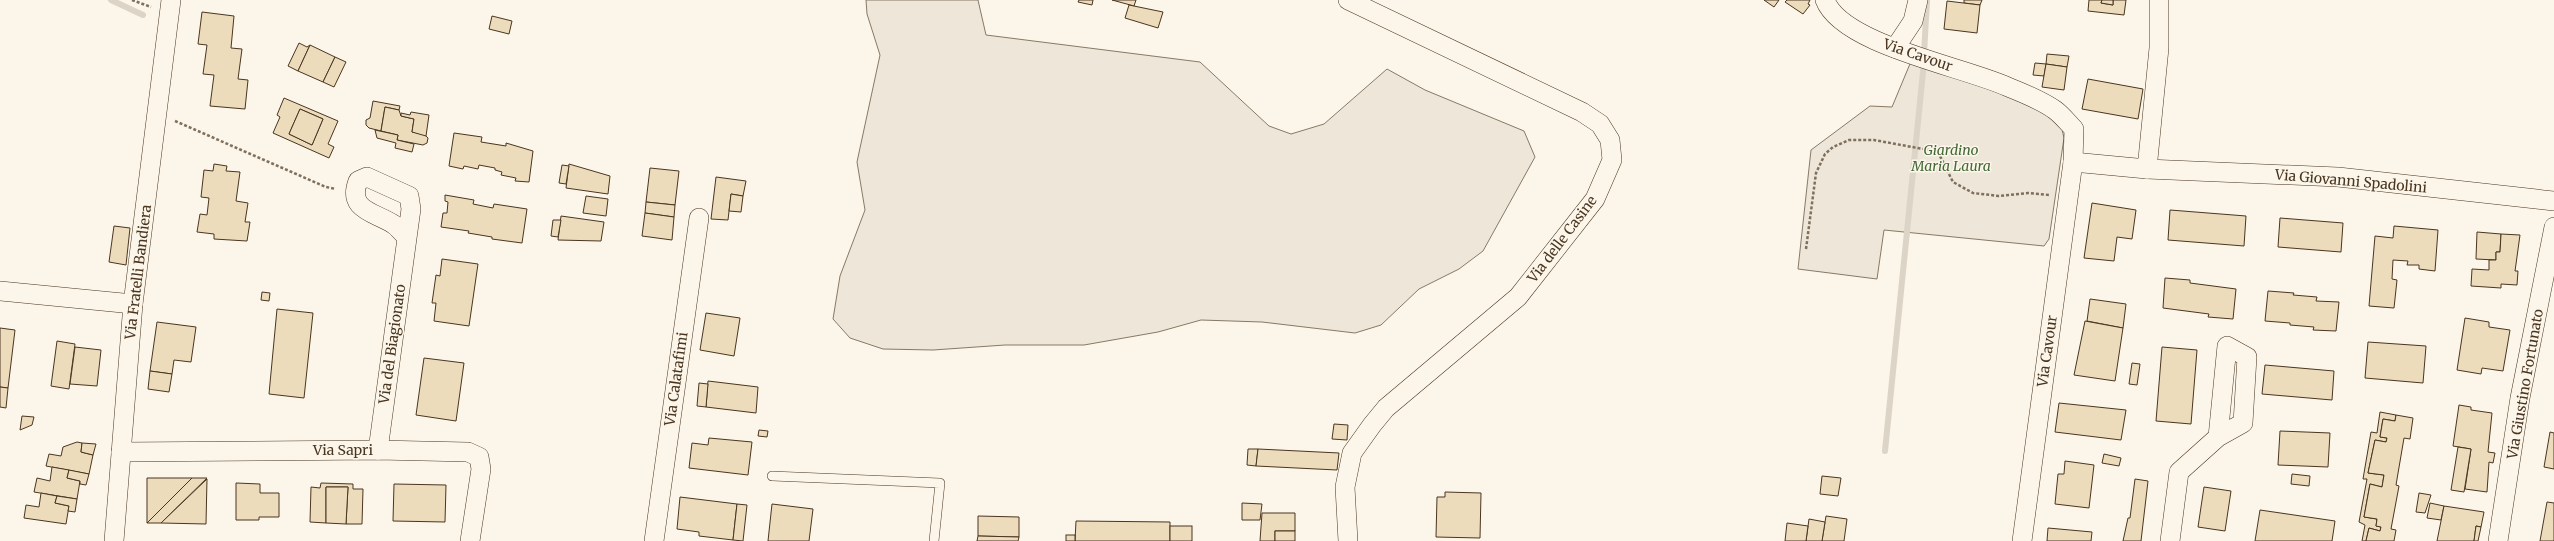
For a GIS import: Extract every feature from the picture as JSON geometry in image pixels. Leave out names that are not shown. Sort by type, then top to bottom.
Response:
[{"type":"street","name":"Via delle Casine","points":[[1348,0],[1582,112],[1600,124],[1610,140],[1612,160],[1595,199],[1518,297],[1386,408],[1352,453],[1345,487],[1348,541]]},
{"type":"street","name":"Via Cavour","points":[[1825,0],[1828,7],[1847,27],[1895,48],[2007,86],[2055,110],[2074,129],[2068,197],[2022,541]]},
{"type":"street","points":[[1895,48],[1913,21],[1918,0]]},
{"type":"street","points":[[2072,162],[2147,169],[2159,48],[2159,0]]},
{"type":"street","name":"Via Fratelli Bandiera","points":[[114,541],[133,304],[172,2]]},
{"type":"street","name":"Via Giovanni Spadolini","points":[[2147,169],[2338,177],[2554,201]]},
{"type":"street","name":"Via del Biagionato","points":[[355,190],[358,181],[367,177],[409,196],[411,209],[378,450]]},
{"type":"street","points":[[355,190],[356,201],[366,212],[393,224],[407,237]]},
{"type":"street","name":"Via Calatafimi","points":[[654,541],[699,218]]},
{"type":"street","name":"Via Giustino Fortunato","points":[[2498,541],[2520,398],[2554,227]]},
{"type":"street","points":[[0,291],[133,304]]},
{"type":"street","points":[[2170,541],[2179,472],[2218,437]]},
{"type":"street","name":"Via Sapri","points":[[121,452],[378,450],[468,452],[479,457],[481,469],[470,541]]},
{"type":"lane","points":[[772,476],[940,483],[934,541]]},
{"type":"path","points":[[158,113],[326,188],[355,190]]},
{"type":"path","points":[[1806,249],[1813,185],[1816,173],[1825,154],[1849,140],[1874,140],[1903,146],[1925,148],[1939,154],[1953,182],[1973,193],[1991,196],[2028,193],[2068,197]]},
{"type":"green space","points":[[866,0],[978,0],[986,35],[1200,62],[1269,126],[1291,134],[1324,124],[1387,69],[1425,90],[1524,131],[1535,157],[1483,251],[1459,269],[1419,289],[1381,325],[1355,333],[1262,322],[1201,320],[1158,332],[1084,345],[1005,345],[933,350],[883,349],[850,338],[833,319],[840,276],[865,210],[857,162],[880,55],[867,14]]},
{"type":"green space","name":"Giardino Maria Laura","points":[[1912,59],[2044,110],[2061,125],[2064,138],[2049,239],[2044,246],[1884,230],[1877,279],[1798,269],[1811,150],[1870,106],[1892,107]]},
{"type":"building","points":[[1079,0],[1093,0],[1092,5],[1078,2]]},
{"type":"building","points":[[1112,0],[1136,0],[1134,6]]},
{"type":"building","points":[[1764,0],[1779,0],[1774,7]]},
{"type":"building","points":[[1787,0],[1810,0],[1808,4],[1810,5],[1803,14],[1785,2]]},
{"type":"building","points":[[1964,0],[1982,0],[1980,5],[1964,3]]},
{"type":"building","points":[[2089,0],[2102,0],[2101,3],[2113,5],[2113,0],[2126,0],[2124,15],[2088,11]]},
{"type":"building","points":[[2102,0],[2113,0],[2113,5],[2101,3]]},
{"type":"building","points":[[1947,1],[1980,5],[1977,33],[1944,29]]},
{"type":"building","points":[[1129,5],[1163,12],[1158,28],[1125,18]]},
{"type":"building","points":[[202,12],[234,16],[231,48],[242,49],[238,79],[248,80],[245,109],[210,106],[214,75],[203,74],[207,45],[198,44]]},
{"type":"building","points":[[492,16],[512,21],[509,34],[489,29]]},
{"type":"building","points":[[299,43],[307,47],[310,45],[298,71],[288,66]]},
{"type":"building","points":[[310,45],[335,57],[323,82],[298,71]]},
{"type":"building","points":[[2047,54],[2069,56],[2067,67],[2046,64]]},
{"type":"building","points":[[335,57],[346,62],[334,87],[323,82]]},
{"type":"building","points":[[2035,63],[2046,64],[2044,76],[2033,75]]},
{"type":"building","points":[[2046,64],[2067,67],[2064,90],[2042,87]]},
{"type":"building","points":[[2088,79],[2143,89],[2138,119],[2082,109]]},
{"type":"building","points":[[284,98],[338,121],[328,144],[334,147],[329,158],[273,133],[280,117],[277,115]],"holes":[[[300,109],[323,119],[312,145],[289,134]]]},
{"type":"building","points":[[373,101],[400,106],[399,110],[385,107],[381,131],[369,128],[366,125],[366,120],[370,118]]},
{"type":"building","points":[[385,107],[399,110],[401,116],[414,119],[412,132],[424,134],[428,138],[427,143],[423,145],[397,140],[398,135],[381,131]]},
{"type":"building","points":[[300,109],[323,119],[312,145],[289,134]]},
{"type":"building","points":[[411,112],[429,115],[426,136],[412,132],[414,119],[401,116],[401,113],[410,115]]},
{"type":"building","points":[[375,130],[398,135],[397,140],[414,144],[412,152],[395,148],[396,143],[377,138]]},
{"type":"building","points":[[454,133],[482,137],[481,142],[506,146],[506,143],[533,151],[529,182],[515,181],[516,178],[501,175],[502,172],[495,170],[495,168],[479,165],[478,169],[464,166],[463,169],[449,166]]},
{"type":"building","points":[[214,164],[227,166],[226,171],[240,172],[236,201],[248,203],[245,222],[250,222],[247,241],[214,239],[214,234],[197,232],[200,214],[207,215],[209,198],[201,197],[204,170],[213,171]]},
{"type":"building","points":[[569,164],[610,176],[608,194],[566,188]]},
{"type":"building","points":[[562,165],[569,166],[566,184],[559,183]]},
{"type":"building","points":[[650,168],[679,171],[675,205],[646,202]]},
{"type":"building","points":[[716,177],[746,181],[743,196],[731,194],[728,220],[711,219]]},
{"type":"building","points":[[731,194],[743,196],[741,212],[729,211]]},
{"type":"building","points":[[445,195],[474,200],[473,204],[493,208],[494,204],[527,209],[522,243],[492,239],[492,237],[468,233],[469,231],[441,227],[443,213],[447,213],[448,202],[445,201]]},
{"type":"building","points":[[586,196],[608,199],[606,216],[583,213]]},
{"type":"building","points":[[646,202],[675,205],[674,217],[645,213]]},
{"type":"building","points":[[2092,203],[2136,210],[2132,239],[2117,237],[2114,261],[2084,258]]},
{"type":"building","points":[[2170,210],[2246,216],[2244,246],[2168,240]]},
{"type":"building","points":[[645,213],[674,217],[672,240],[642,236]]},
{"type":"building","points":[[561,216],[604,222],[601,241],[558,240]]},
{"type":"building","points":[[2280,218],[2343,223],[2341,252],[2278,247]]},
{"type":"building","points":[[553,220],[561,220],[558,237],[551,236]]},
{"type":"building","points":[[114,226],[130,228],[126,265],[109,262]]},
{"type":"building","points":[[2394,226],[2438,230],[2435,271],[2419,269],[2419,265],[2407,265],[2408,261],[2393,260],[2392,279],[2397,280],[2394,308],[2369,306],[2375,236],[2393,238]]},
{"type":"building","points":[[2477,232],[2501,234],[2500,252],[2496,252],[2496,260],[2476,259]]},
{"type":"building","points":[[2501,234],[2520,235],[2515,271],[2518,271],[2517,285],[2501,284],[2501,288],[2471,286],[2472,269],[2489,270],[2489,260],[2496,260],[2496,252],[2500,252]]},
{"type":"building","points":[[442,259],[478,264],[469,326],[434,321],[436,303],[432,303],[436,275],[440,276]]},
{"type":"building","points":[[2165,278],[2190,280],[2190,283],[2236,289],[2233,319],[2208,317],[2209,314],[2163,308]]},
{"type":"building","points":[[2268,291],[2317,297],[2316,301],[2339,302],[2336,331],[2313,330],[2314,327],[2265,321]]},
{"type":"building","points":[[262,292],[270,293],[269,301],[261,300]]},
{"type":"building","points":[[2090,299],[2126,304],[2123,328],[2087,321]]},
{"type":"building","points":[[277,309],[313,313],[304,398],[269,394]]},
{"type":"building","points":[[706,313],[740,318],[734,356],[700,350]]},
{"type":"building","points":[[2465,318],[2489,322],[2489,327],[2510,330],[2503,371],[2482,368],[2481,374],[2457,370]]},
{"type":"building","points":[[2085,321],[2123,328],[2115,381],[2074,375]]},
{"type":"building","points":[[157,322],[196,327],[191,362],[174,360],[172,374],[150,371]]},
{"type":"building","points":[[0,328],[15,330],[8,388],[0,387]]},
{"type":"building","points":[[57,341],[75,344],[69,389],[51,386]]},
{"type":"building","points":[[2368,342],[2426,346],[2423,383],[2365,378]]},
{"type":"building","points":[[75,347],[101,350],[97,386],[70,384]]},
{"type":"building","points":[[2162,347],[2197,350],[2191,424],[2156,421]]},
{"type":"building","points":[[424,358],[464,363],[456,421],[416,415]]},
{"type":"building","points":[[2132,363],[2140,364],[2137,385],[2129,384]]},
{"type":"building","points":[[2265,365],[2334,371],[2332,400],[2262,394]]},
{"type":"building","points":[[150,371],[172,374],[169,392],[148,389]]},
{"type":"building","points":[[708,381],[758,387],[756,413],[706,407]]},
{"type":"building","points":[[699,383],[708,384],[706,407],[697,406]]},
{"type":"building","points":[[0,387],[8,388],[6,408],[0,407]]},
{"type":"building","points":[[2059,403],[2126,410],[2121,440],[2055,432]]},
{"type":"building","points":[[2459,405],[2471,407],[2471,410],[2492,413],[2488,452],[2495,453],[2493,463],[2489,462],[2487,492],[2465,489],[2471,449],[2453,446]]},
{"type":"building","points":[[2380,412],[2396,415],[2395,421],[2383,419],[2380,437],[2387,438],[2386,442],[2375,440],[2368,473],[2384,475],[2382,487],[2370,484],[2364,517],[2377,519],[2376,526],[2381,527],[2380,531],[2369,528],[2366,541],[2362,541],[2365,525],[2359,522],[2367,479],[2363,479],[2371,432],[2377,433]]},
{"type":"building","points":[[2396,415],[2413,418],[2410,439],[2404,438],[2396,485],[2399,486],[2391,529],[2396,530],[2394,541],[2366,541],[2369,528],[2380,531],[2381,527],[2376,526],[2377,519],[2364,517],[2370,484],[2382,487],[2384,475],[2368,473],[2375,440],[2386,442],[2387,438],[2380,437],[2383,419],[2395,421]]},
{"type":"building","points":[[22,416],[34,417],[32,425],[20,430]]},
{"type":"building","points":[[1334,424],[1348,425],[1347,440],[1332,439]]},
{"type":"building","points":[[759,430],[768,431],[767,437],[758,436]]},
{"type":"building","points":[[2280,431],[2330,433],[2328,467],[2278,465]]},
{"type":"building","points":[[2550,432],[2554,433],[2554,469],[2544,467]]},
{"type":"building","points":[[709,438],[752,442],[748,475],[689,468],[692,443],[708,445]]},
{"type":"building","points":[[77,442],[82,443],[81,452],[93,455],[89,474],[46,466],[49,454],[61,456],[63,447]]},
{"type":"building","points":[[82,443],[96,444],[93,455],[81,452]]},
{"type":"building","points":[[2458,447],[2471,449],[2464,492],[2451,490]]},
{"type":"building","points":[[1248,449],[1258,449],[1256,466],[1247,465]]},
{"type":"building","points":[[1258,449],[1339,453],[1337,470],[1256,466]]},
{"type":"building","points":[[2104,454],[2121,458],[2119,466],[2102,463]]},
{"type":"building","points":[[2065,461],[2094,465],[2089,508],[2055,504],[2058,474],[2064,474]]},
{"type":"building","points":[[52,467],[69,470],[67,478],[80,481],[77,499],[34,492],[37,478],[50,481]]},
{"type":"building","points":[[69,470],[89,474],[86,485],[80,484],[80,481],[67,478]]},
{"type":"building","points":[[2292,474],[2310,476],[2309,486],[2291,484]]},
{"type":"building","points":[[1822,476],[1841,478],[1838,496],[1820,494]]},
{"type":"building","points":[[147,478],[192,478],[147,523]]},
{"type":"building","points":[[192,478],[207,478],[161,523],[147,523]]},
{"type":"building","points":[[207,479],[206,524],[161,523]]},
{"type":"building","points":[[2135,479],[2148,481],[2141,541],[2123,541],[2128,518],[2130,518]]},
{"type":"building","points":[[236,483],[260,484],[260,493],[279,493],[279,517],[259,517],[259,520],[236,520]]},
{"type":"building","points":[[321,483],[353,484],[353,489],[363,489],[362,524],[346,524],[348,487],[326,487],[326,523],[310,522],[311,487],[320,488]]},
{"type":"building","points":[[394,484],[446,485],[445,522],[393,521]]},
{"type":"building","points":[[326,487],[348,487],[346,524],[326,523]]},
{"type":"building","points":[[2204,487],[2231,491],[2225,531],[2198,527]]},
{"type":"building","points":[[1445,492],[1481,493],[1480,538],[1436,537],[1437,497],[1445,497]]},
{"type":"building","points":[[41,493],[57,496],[55,503],[69,506],[66,524],[24,518],[26,505],[39,507]]},
{"type":"building","points":[[2419,493],[2431,495],[2425,513],[2416,512]]},
{"type":"building","points":[[57,496],[77,499],[75,512],[68,511],[69,506],[55,503]]},
{"type":"building","points":[[680,497],[737,504],[733,540],[699,536],[699,532],[677,529]]},
{"type":"building","points":[[2547,502],[2554,503],[2554,541],[2540,541]]},
{"type":"building","points":[[1242,503],[1262,504],[1260,520],[1242,520]]},
{"type":"building","points":[[2430,503],[2444,506],[2441,520],[2427,518]]},
{"type":"building","points":[[737,504],[747,505],[743,541],[733,540]]},
{"type":"building","points":[[772,504],[813,509],[809,541],[768,541]]},
{"type":"building","points":[[2444,506],[2484,512],[2481,527],[2476,526],[2474,541],[2437,541]]},
{"type":"building","points":[[2260,510],[2335,521],[2332,541],[2255,541]]},
{"type":"building","points":[[1262,513],[1295,513],[1295,531],[1275,531],[1275,541],[1260,541]]},
{"type":"building","points":[[978,516],[1019,517],[1019,537],[978,536]]},
{"type":"building","points":[[1826,516],[1847,519],[1844,541],[1822,541]]},
{"type":"building","points":[[1809,519],[1825,522],[1822,541],[1806,541]]},
{"type":"building","points":[[1076,521],[1170,522],[1170,541],[1075,541]]},
{"type":"building","points":[[1787,523],[1808,526],[1806,541],[1785,541]]},
{"type":"building","points":[[1170,526],[1192,526],[1192,541],[1170,541]]},
{"type":"building","points":[[2476,526],[2481,527],[2478,541],[2474,541]]},
{"type":"building","points":[[2048,528],[2092,532],[2091,541],[2047,541]]},
{"type":"building","points":[[1275,531],[1295,531],[1295,541],[1275,541]]},
{"type":"building","points":[[1066,535],[1075,535],[1075,541],[1066,541]]},
{"type":"building","points":[[978,536],[1019,537],[1018,541],[977,541]]},
{"type":"waterway","points":[[111,0],[143,15]]},
{"type":"waterway","points":[[1885,451],[1923,72],[1927,0]]}]
